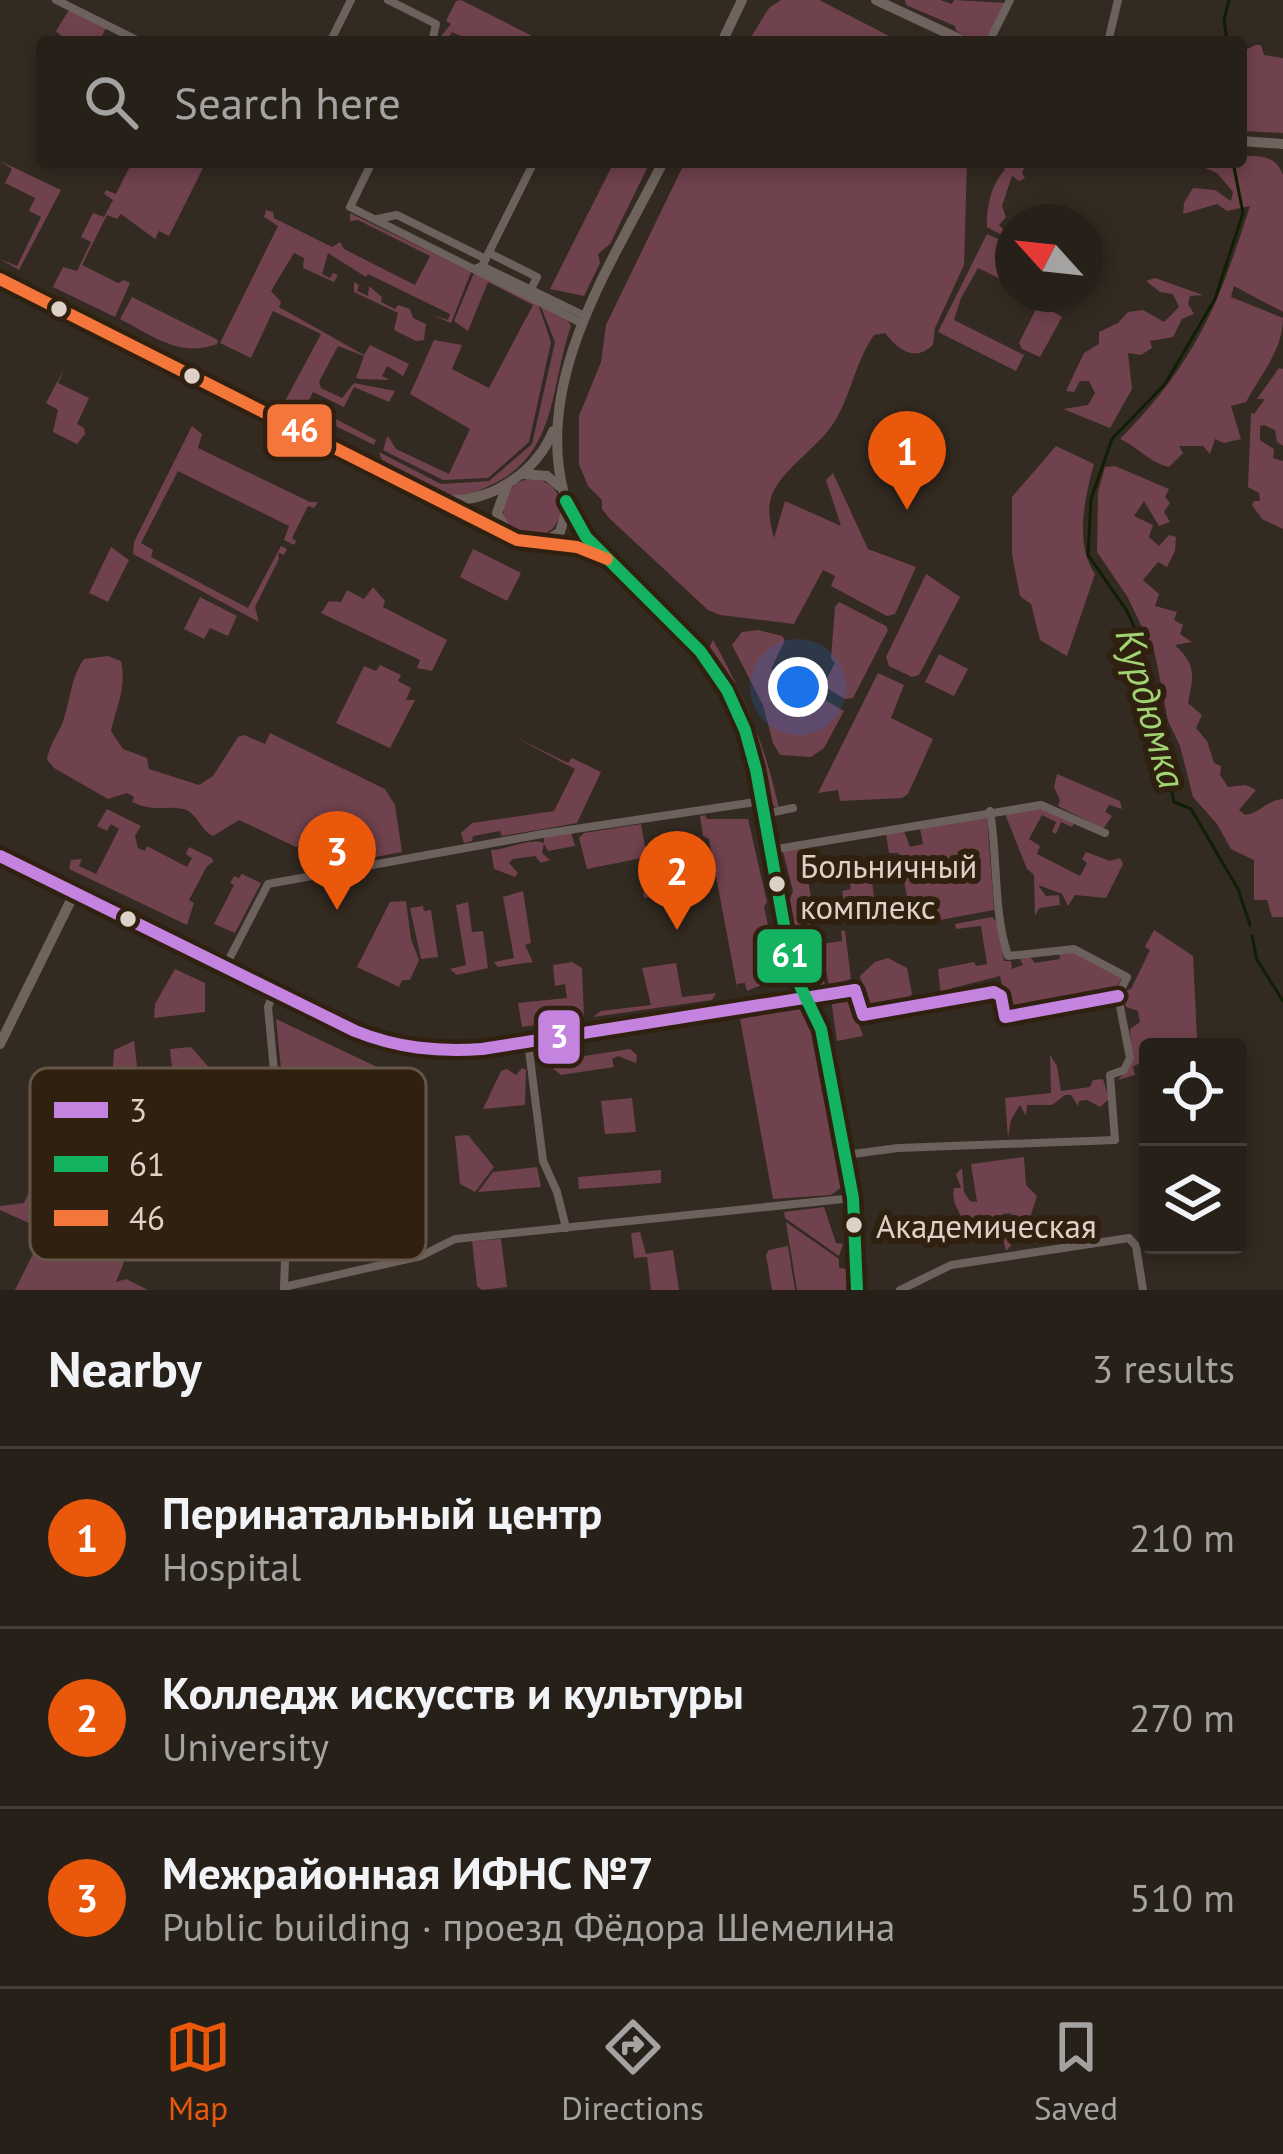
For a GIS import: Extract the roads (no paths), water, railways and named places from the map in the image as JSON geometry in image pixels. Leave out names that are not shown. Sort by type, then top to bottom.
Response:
[{"type":"main road","points":[[725,36],[742,0]]},
{"type":"main road","points":[[876,0],[900,5],[955,36]]},
{"type":"main road","points":[[1247,141],[1283,144]]},
{"type":"main road","points":[[537,543],[560,532],[566,518],[556,456],[557,416],[567,369],[585,321],[659,168]]},
{"type":"main road","points":[[0,279],[513,538],[570,545],[608,559]]},
{"type":"main road","points":[[513,538],[501,526],[500,496],[542,452],[557,416]]},
{"type":"main road","points":[[433,494],[465,500],[526,473],[547,476],[565,497],[578,526],[689,638],[727,690],[745,730],[763,808],[791,969],[821,1029],[853,1198],[857,1290]]},
{"type":"main road","points":[[0,856],[274,992],[396,1045],[457,1051],[804,999]]},
{"type":"main road","points":[[0,1044],[75,892]]},
{"type":"street","points":[[56,0],[128,36]]},
{"type":"street","points":[[332,36],[351,0]]},
{"type":"street","points":[[388,0],[436,24],[433,36]]},
{"type":"street","points":[[992,36],[1010,0]]},
{"type":"street","points":[[1109,36],[1118,0]]},
{"type":"street","points":[[369,168],[350,206],[482,263],[585,321]]},
{"type":"street","points":[[482,263],[531,168]]},
{"type":"street","points":[[482,263],[537,277],[531,290],[585,321]]},
{"type":"street","points":[[771,850],[989,811],[1049,806],[1106,833]]},
{"type":"street","points":[[225,967],[268,884],[716,808],[794,808]]},
{"type":"street","points":[[845,1155],[898,1148],[1115,1139],[1111,1075],[1124,1070],[1130,1058],[1118,996],[1126,977],[1074,949],[1014,958],[1006,954],[989,811]]},
{"type":"street","points":[[804,999],[856,990],[863,1015],[994,992],[1001,996],[1005,1017],[1118,996]]},
{"type":"street","points":[[273,1068],[268,1012],[274,992]]},
{"type":"street","points":[[528,1042],[543,1161],[566,1228]]},
{"type":"street","points":[[426,1253],[450,1239],[853,1198]]},
{"type":"street","points":[[900,1290],[951,1264],[1133,1240],[1143,1290]]},
{"type":"street","points":[[284,1288],[404,1260]]},
{"type":"waterway","name":"Курдюмка","points":[[1226,36],[1229,0]]},
{"type":"waterway","name":"Курдюмка","points":[[1234,168],[1243,213],[1215,299],[1165,384],[1112,439],[1091,499],[1088,555],[1127,611],[1139,638],[1174,802],[1191,809],[1238,889],[1250,925]]},
{"type":"waterway","name":"Курдюмка","points":[[1252,936],[1257,960],[1283,1001]]},
{"type":"place","name":"Перинатальный центр","points":[[907,510]]},
{"type":"place","name":"Больничный комплекс","points":[[777,884]]},
{"type":"place","name":"Межрайонная ИФНС №7","points":[[337,910]]},
{"type":"place","name":"Колледж искусств и культуры","points":[[677,930]]},
{"type":"place","name":"Академическая","points":[[854,1225]]}]
